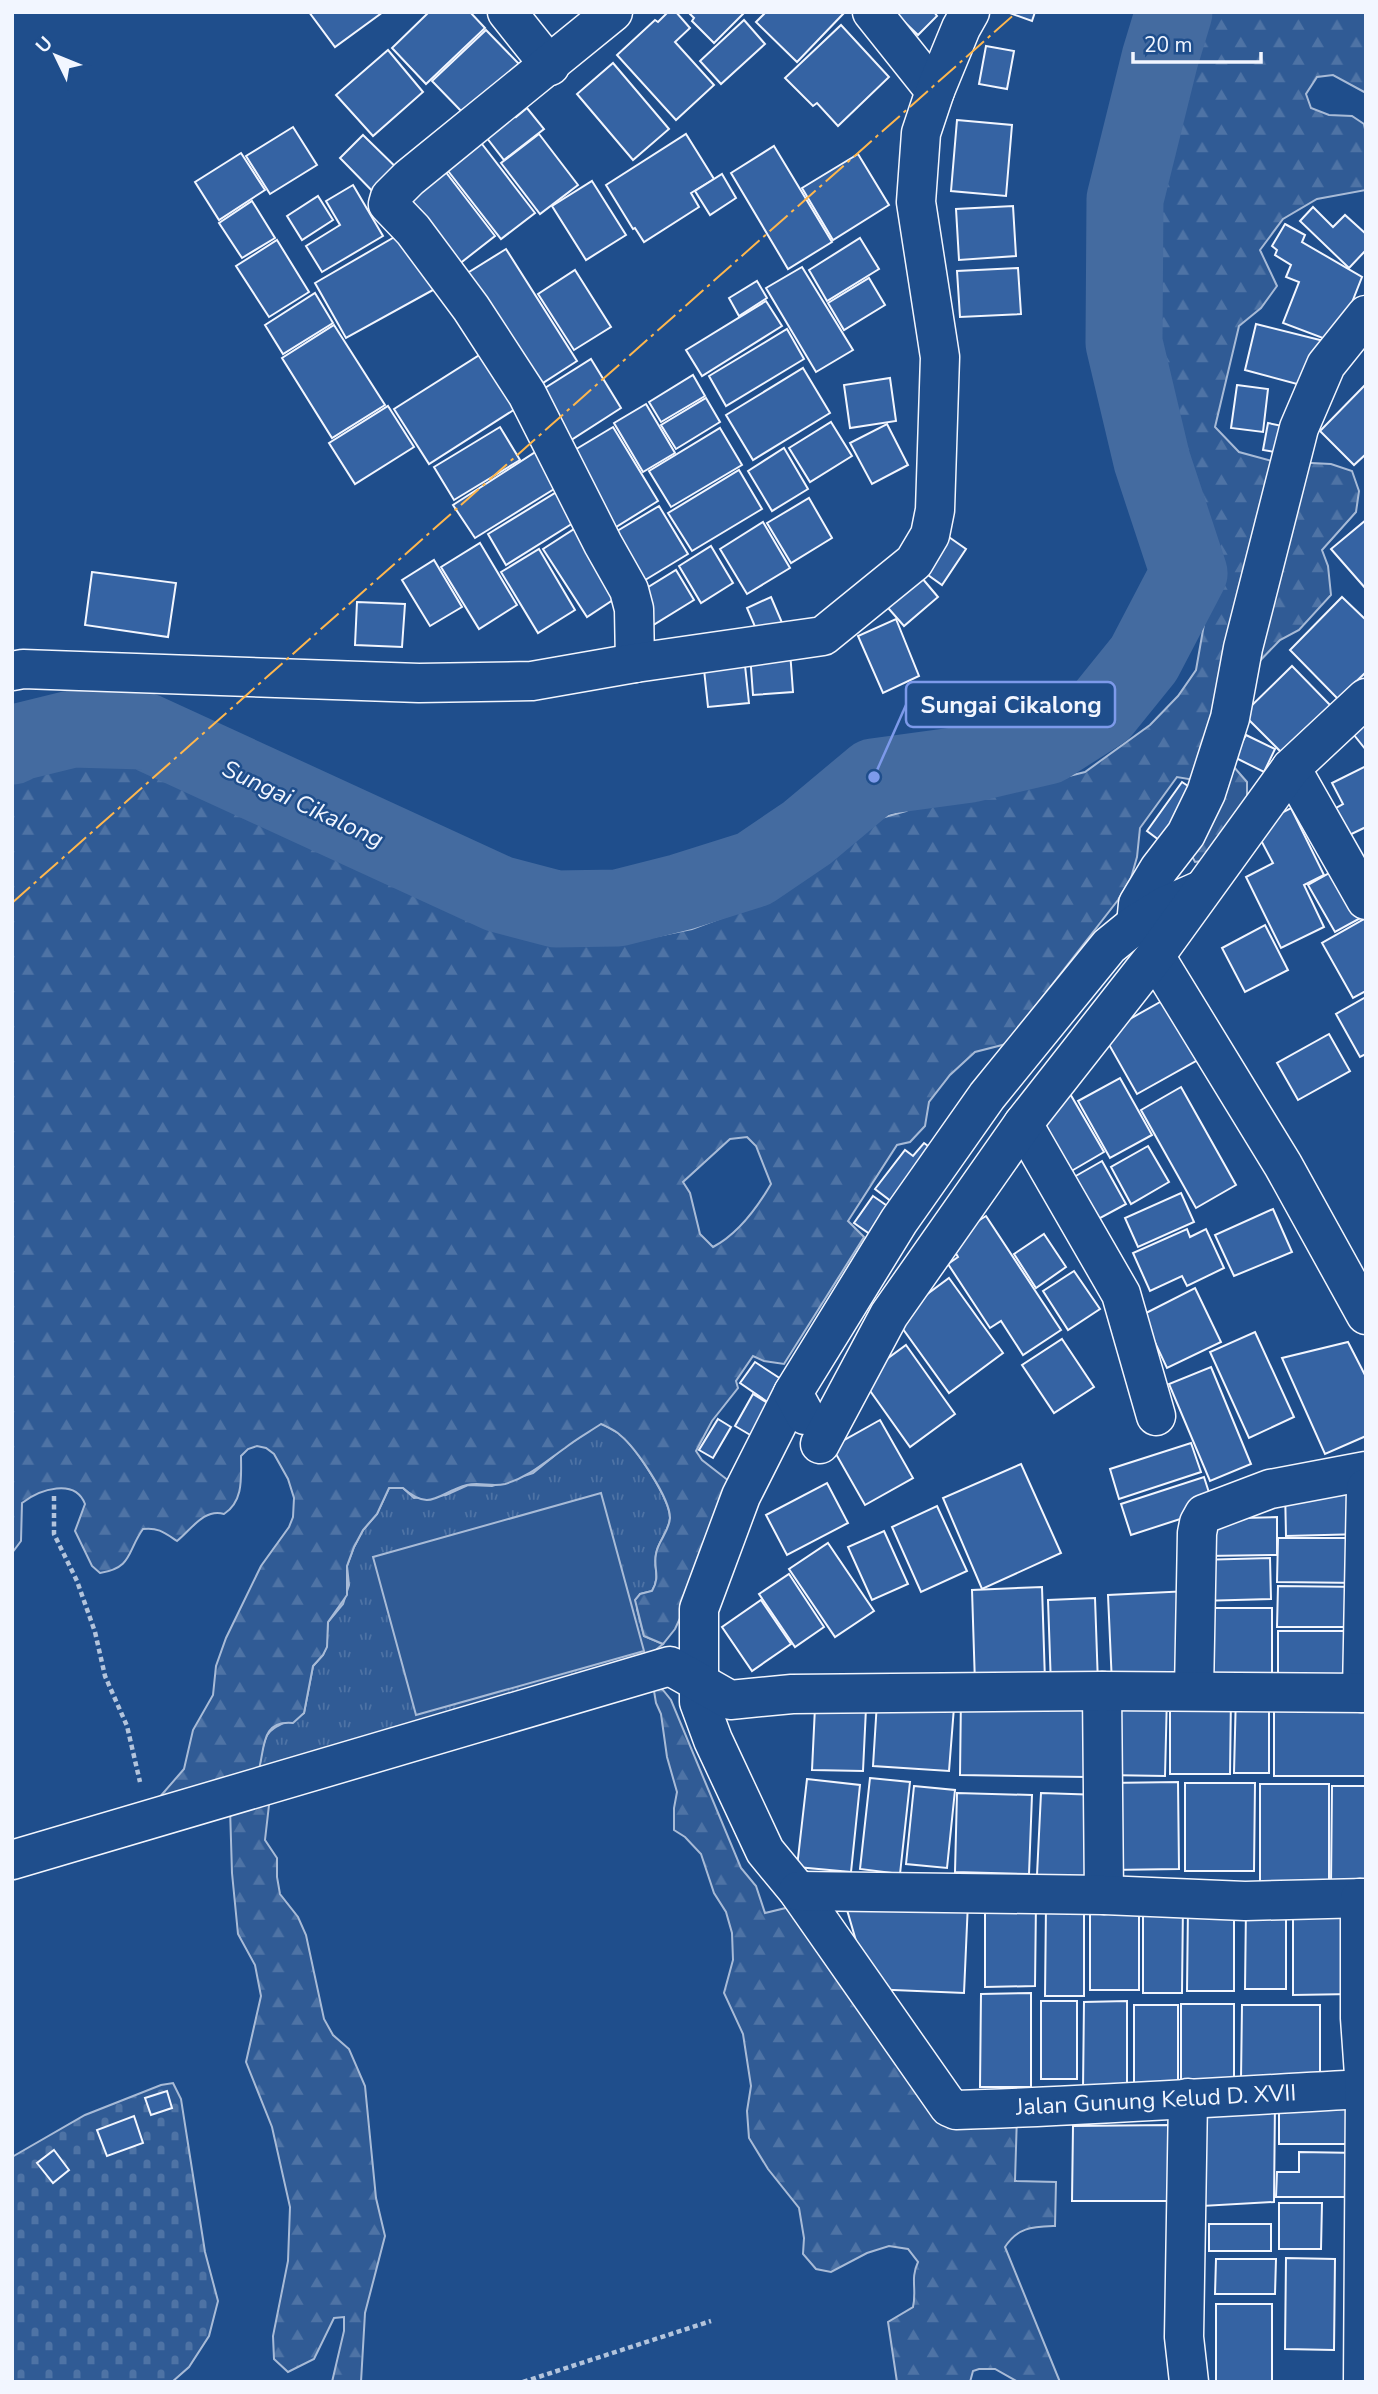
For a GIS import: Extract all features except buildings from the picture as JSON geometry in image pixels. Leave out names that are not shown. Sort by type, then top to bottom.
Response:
[{"type":"street","points":[[507,12],[550,66]]},
{"type":"street","points":[[613,12],[550,66],[473,124],[409,178],[390,197],[387,204],[412,230],[471,308],[527,394],[629,590],[634,609],[635,663]]},
{"type":"street","points":[[872,12],[934,91]]},
{"type":"street","points":[[12,671],[23,669],[419,683],[532,681],[635,663],[824,636],[914,562],[930,535],[935,499],[940,357],[916,202],[921,133],[934,91],[970,12]]},
{"type":"street","points":[[1366,315],[1326,365],[1299,428],[1243,648],[1230,718],[1206,793],[1186,834],[1159,869],[1138,904],[1146,940],[1283,1165],[1366,1315]]},
{"type":"street","points":[[793,1393],[820,1444],[888,1315],[1023,1124],[1146,940],[1201,890],[1291,768],[1366,698]]},
{"type":"street","points":[[1291,768],[1366,900]]},
{"type":"street","points":[[1146,940],[1109,946],[987,1096],[899,1221],[793,1393],[741,1496],[699,1608],[699,1702],[713,1740],[765,1851],[798,1891],[1104,1895],[1245,1901],[1363,1898],[1360,2018],[1365,2089],[1363,2382]]},
{"type":"street","points":[[1023,1124],[1121,1294],[1156,1416]]},
{"type":"street","points":[[1194,1691],[1197,1533],[1204,1514],[1270,1489],[1366,1471]]},
{"type":"street","points":[[12,1860],[670,1666],[730,1700],[792,1694],[1102,1690],[1364,1693],[1366,1488]]},
{"type":"street","points":[[1102,1690],[1104,1895]]},
{"type":"street","name":"Jalan Gunung Kelud D. XVII","points":[[798,1891],[949,2107],[956,2110],[1043,2108],[1365,2089]]},
{"type":"street","points":[[1188,2098],[1184,2337],[1189,2382]]},
{"type":"path","points":[[54,1496],[54,1534],[77,1581],[95,1632],[105,1676],[127,1726],[150,1820]]},
{"type":"path","points":[[523,2382],[711,2320]]},
{"type":"green space","points":[[1190,12],[1366,12],[1366,93],[1333,75],[1317,77],[1306,94],[1311,108],[1329,115],[1352,116],[1364,124],[1366,190],[1317,199],[1283,219],[1260,250],[1277,286],[1261,308],[1239,326],[1215,427],[1239,452],[1272,461],[1331,464],[1352,471],[1359,491],[1356,512],[1322,550],[1328,566],[1331,595],[1299,630],[1280,640],[1252,669],[1233,766],[1247,782],[1247,811],[1214,859],[1195,862],[1189,850],[1195,780],[1177,777],[1140,828],[1137,857],[1131,878],[1118,900],[1006,1044],[975,1052],[950,1075],[929,1102],[925,1126],[910,1142],[897,1145],[848,1221],[864,1237],[784,1364],[753,1356],[736,1381],[738,1388],[712,1421],[696,1451],[702,1460],[729,1481],[682,1614],[675,1629],[663,1644],[644,1636],[635,1600],[640,1594],[652,1591],[655,1586],[656,1554],[669,1523],[669,1509],[643,1462],[627,1441],[613,1430],[601,1424],[544,1464],[505,1484],[467,1485],[428,1500],[421,1499],[403,1488],[389,1488],[377,1514],[363,1530],[354,1547],[347,1566],[347,1595],[328,1622],[327,1647],[313,1666],[304,1713],[293,1723],[283,1723],[270,1730],[259,1769],[151,1807],[184,1769],[193,1730],[213,1695],[216,1666],[226,1638],[261,1566],[289,1527],[293,1517],[294,1498],[288,1479],[274,1454],[257,1446],[248,1449],[241,1456],[240,1488],[230,1509],[224,1514],[204,1517],[177,1541],[157,1530],[143,1529],[124,1563],[111,1571],[100,1573],[92,1566],[75,1531],[85,1504],[80,1496],[65,1489],[47,1490],[22,1503],[21,1541],[12,1553],[12,782],[27,771],[78,750],[136,753],[184,766],[248,799],[276,805],[350,854],[432,896],[479,910],[544,940],[613,945],[692,929],[737,912],[790,879],[822,843],[867,822],[906,811],[940,792],[979,781],[1053,780],[1085,772],[1150,725],[1178,696],[1196,670],[1207,607],[1207,573],[1196,504],[1166,451],[1154,315],[1144,293],[1138,248],[1154,163],[1172,101],[1178,36]],"holes":[[[747,1137],[756,1146],[771,1184],[746,1220],[731,1235],[713,1247],[700,1234],[690,1193],[683,1182],[730,1139]]]},
{"type":"green space","points":[[601,1423],[620,1434],[634,1450],[651,1473],[668,1509],[669,1523],[656,1554],[655,1586],[652,1591],[640,1594],[637,1609],[644,1636],[663,1644],[646,1658],[259,1768],[264,1743],[270,1731],[304,1713],[313,1666],[326,1647],[328,1622],[343,1604],[349,1585],[347,1566],[354,1547],[363,1530],[377,1514],[389,1488],[403,1488],[414,1498],[446,1495],[468,1485],[492,1486],[533,1473]]},
{"type":"green space","points":[[601,1493],[644,1651],[416,1715],[373,1557]]},
{"type":"green space","points":[[653,1685],[663,1690],[671,1700],[741,1868],[756,1886],[765,1913],[794,1906],[934,2113],[1017,2115],[1015,2181],[1056,2182],[1055,2226],[1026,2229],[1015,2235],[1005,2247],[1060,2382],[1018,2382],[995,2369],[979,2369],[973,2371],[970,2382],[897,2382],[888,2322],[913,2307],[914,2274],[918,2262],[908,2249],[889,2246],[867,2253],[831,2272],[816,2269],[803,2254],[804,2238],[799,2208],[768,2169],[749,2138],[747,2111],[751,2086],[743,2034],[724,1993],[733,1960],[732,1933],[726,1912],[714,1893],[701,1854],[674,1830],[677,1792]]},
{"type":"green space","points":[[266,1797],[269,1805],[265,1840],[277,1858],[280,1894],[298,1917],[306,1935],[324,2019],[333,2035],[349,2049],[365,2086],[376,2198],[385,2236],[365,2313],[361,2382],[332,2382],[344,2331],[344,2317],[334,2318],[314,2359],[288,2372],[274,2359],[273,2336],[288,2261],[290,2207],[272,2127],[246,2062],[261,1996],[255,1965],[238,1934],[232,1873],[230,1808]]},
{"type":"green space","points":[[173,2083],[181,2099],[205,2252],[218,2301],[209,2336],[189,2367],[172,2382],[12,2382],[12,2157],[85,2115],[161,2085]]},
{"type":"waterway","name":"Sungai Cikalong","points":[[12,746],[72,729],[144,731],[499,894],[556,909],[618,908],[754,869],[807,833],[874,777],[970,764],[1047,746],[1102,711],[1144,659],[1189,573],[1152,461],[1124,343],[1125,199],[1174,12]]},
{"type":"power","points":[[12,903],[1017,12]]},
{"type":"place","name":"Sungai Cikalong","points":[[874,777]]}]
